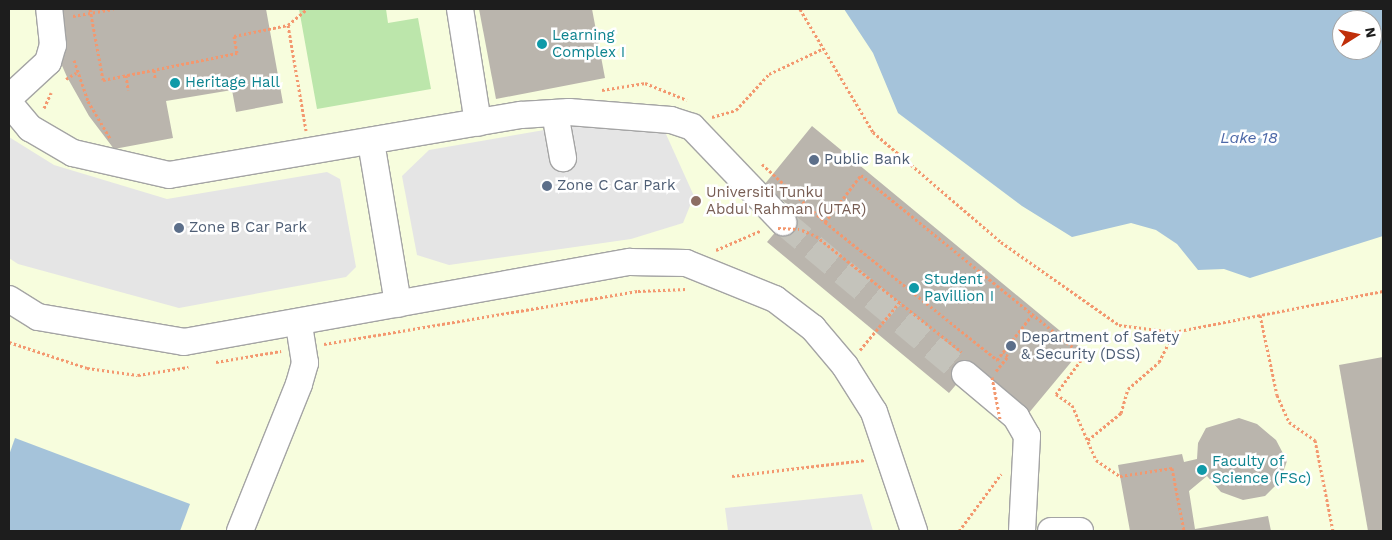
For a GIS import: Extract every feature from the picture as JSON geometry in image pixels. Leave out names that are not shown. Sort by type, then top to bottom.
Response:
[{"type":"street","points":[[460,9],[478,122]]},
{"type":"street","points":[[9,98],[48,62],[58,13]]},
{"type":"street","points":[[9,103],[30,128],[73,153],[169,175],[478,122],[555,113],[671,120],[692,127],[787,226]]},
{"type":"street","points":[[555,113],[563,158]]},
{"type":"street","points":[[370,142],[398,304]]},
{"type":"street","points":[[9,298],[38,317],[184,342],[300,336],[398,304],[630,262],[686,263],[775,299],[813,328],[845,366],[874,412],[891,457],[914,531]]},
{"type":"street","points":[[240,531],[299,384],[305,363],[300,336]]},
{"type":"street","points":[[966,366],[1016,417],[1027,436],[1022,531]]},
{"type":"street","points":[[1051,531],[1080,531]]},
{"type":"path","points":[[58,13],[113,9]]},
{"type":"path","points":[[288,25],[307,9]]},
{"type":"path","points":[[800,9],[873,132],[1001,242],[1119,325],[1174,332],[1383,291]]},
{"type":"path","points":[[90,11],[103,80],[237,53],[234,36],[269,29]]},
{"type":"path","points":[[707,118],[736,110],[769,74],[822,49]]},
{"type":"path","points":[[154,70],[155,78]]},
{"type":"path","points":[[59,83],[76,73]]},
{"type":"path","points":[[126,76],[128,90]]},
{"type":"path","points":[[47,112],[44,107],[53,90]]},
{"type":"path","points":[[88,101],[116,148]]},
{"type":"path","points":[[299,136],[306,135]]},
{"type":"path","points":[[775,175],[825,222],[997,360],[1032,315]]},
{"type":"path","points":[[825,222],[862,175],[1084,356],[1056,394],[1072,406],[1096,460],[1120,476],[1172,468],[1184,531]]},
{"type":"path","points":[[708,253],[787,226],[816,236],[899,303],[966,366]]},
{"type":"path","points":[[206,364],[300,336],[638,291],[696,289]]},
{"type":"path","points":[[876,333],[899,303]]},
{"type":"path","points":[[1260,315],[1277,395],[1289,422],[1315,440],[1333,531]]},
{"type":"path","points":[[1088,440],[1121,413],[1128,388],[1159,362],[1174,332]]},
{"type":"path","points":[[9,342],[87,368],[138,375],[196,366]]},
{"type":"path","points":[[1001,427],[992,377],[1008,356],[1003,353]]},
{"type":"path","points":[[732,476],[891,457]]},
{"type":"path","points":[[959,531],[1001,475],[1002,466]]},
{"type":"shaded area","name":"Universiti Tunku Abdul Rahman (UTAR)","points":[[9,9],[1383,9],[1383,531],[9,531]]},
{"type":"shaded area","name":"Zone C Car Park","points":[[585,123],[665,132],[694,196],[683,223],[631,239],[449,265],[417,255],[402,176],[429,150]]},
{"type":"shaded area","name":"Zone B Car Park","points":[[9,137],[54,165],[167,199],[327,172],[340,179],[356,267],[346,277],[179,308],[18,264],[9,258]]},
{"type":"shaded area","points":[[862,494],[873,531],[728,531],[725,508]]},
{"type":"green space","points":[[299,9],[386,9],[388,23],[418,18],[431,89],[317,109]]},
{"type":"water","name":"Lake 18","points":[[844,9],[1383,9],[1383,236],[1250,278],[1224,269],[1198,270],[1177,244],[1156,230],[1131,223],[1072,237],[1022,206],[898,113],[873,53]]},
{"type":"water","points":[[15,438],[190,504],[180,531],[9,531],[9,455]]},
{"type":"building","name":"Heritage Hall","points":[[49,9],[266,9],[283,103],[236,112],[232,90],[166,101],[173,138],[114,149],[89,116],[67,77],[53,45]]},
{"type":"building","name":"Learning Complex I","points":[[479,9],[592,9],[605,78],[496,99]]},
{"type":"building","name":"Student Pavillion I","points":[[812,126],[1082,349],[1028,414],[971,367],[949,393],[767,242],[794,210],[764,185]]},
{"type":"building","points":[[1383,357],[1383,531],[1368,531],[1339,365]]},
{"type":"building","name":"Faculty of Science (FSc)","points":[[1239,418],[1257,424],[1276,440],[1287,461],[1280,481],[1265,496],[1243,500],[1221,492],[1207,476],[1189,491],[1195,529],[1268,516],[1271,531],[1130,531],[1118,465],[1182,454],[1184,462],[1197,459],[1198,443],[1206,428]]},
{"type":"tunnel","points":[[783,222],[965,374]]},
{"type":"place","name":"Learning Complex I","points":[[542,44]]},
{"type":"place","name":"Heritage Hall","points":[[175,83]]},
{"type":"place","name":"Public Bank","points":[[814,160]]},
{"type":"place","name":"Zone C Car Park","points":[[547,186]]},
{"type":"place","name":"Universiti Tunku Abdul Rahman (UTAR)","points":[[696,201]]},
{"type":"place","name":"Zone B Car Park","points":[[179,228]]},
{"type":"place","name":"Student Pavillion I","points":[[914,288]]},
{"type":"place","name":"Department of Safety & Security (DSS)","points":[[1011,346]]},
{"type":"place","name":"Faculty of Science (FSc)","points":[[1202,470]]}]
